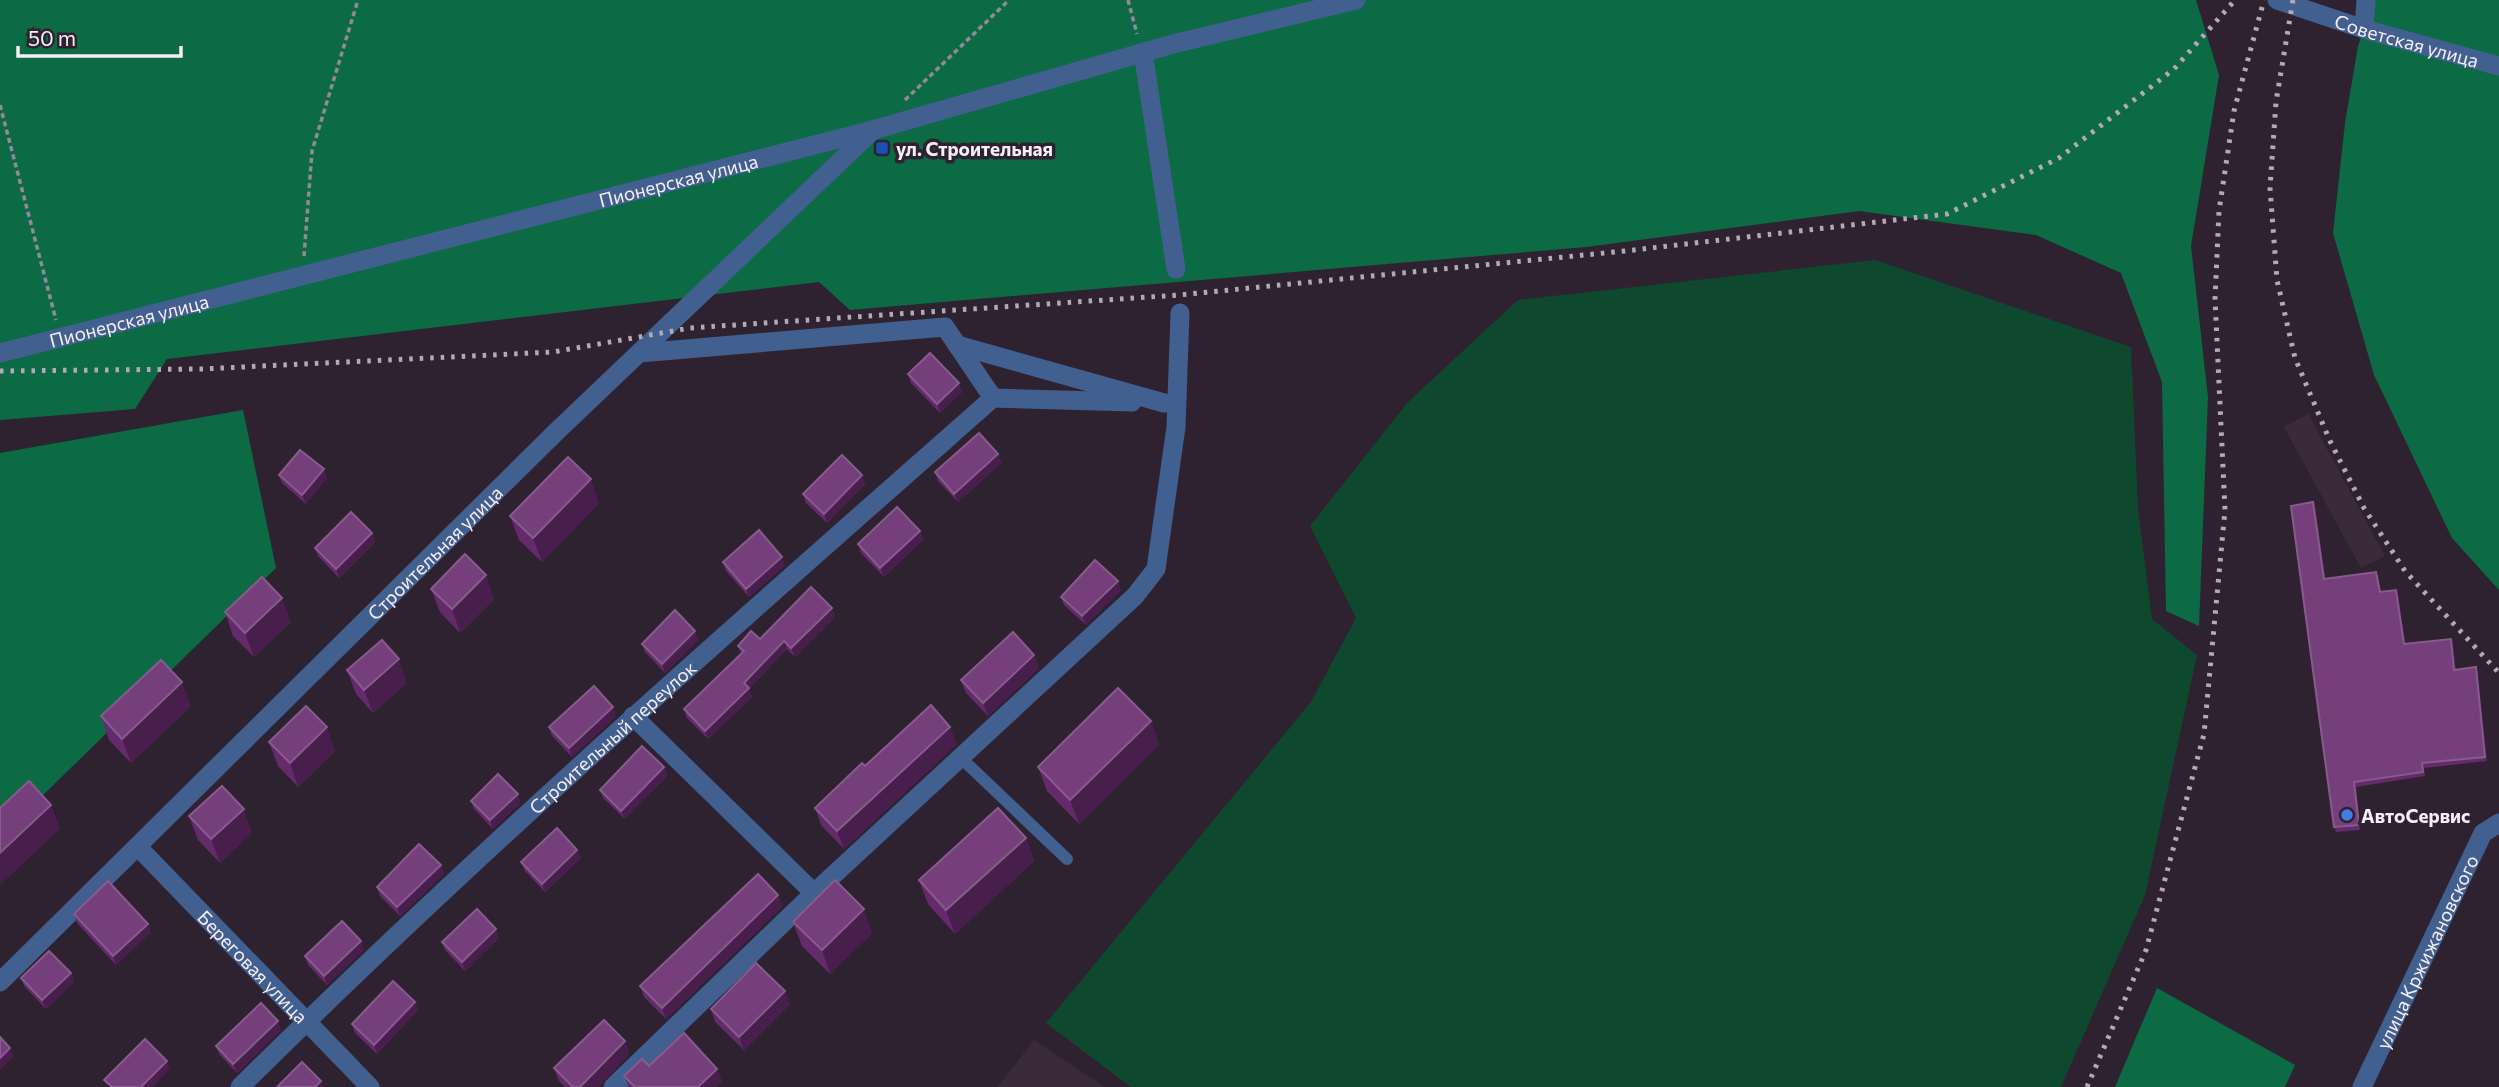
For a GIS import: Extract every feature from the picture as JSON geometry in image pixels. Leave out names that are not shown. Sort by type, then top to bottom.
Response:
[{"type":"street","name":"Пионерская улица","points":[[0,353],[873,130],[1143,52],[1356,0]]},
{"type":"street","name":"Советская улица","points":[[2277,0],[2364,29],[2499,66]]},
{"type":"street","points":[[2364,29],[2366,0]]},
{"type":"street","points":[[1143,52],[1175,269]]},
{"type":"street","name":"Строительная улица","points":[[0,982],[556,432],[873,130]]},
{"type":"street","points":[[613,1087],[814,893],[1135,596],[1156,569],[1176,427],[1170,404],[1180,313]]},
{"type":"street","points":[[639,353],[945,327],[993,398],[1170,404]]},
{"type":"street","points":[[957,345],[1170,404]]},
{"type":"street","name":"Строительный переулок","points":[[240,1087],[633,716],[993,398]]},
{"type":"street","points":[[633,716],[814,893]]},
{"type":"street","name":"улица Кржижановского","points":[[2362,1087],[2483,832],[2499,823]]},
{"type":"street","name":"Береговая улица","points":[[138,847],[370,1087]]},
{"type":"lane","points":[[961,758],[1067,859]]},
{"type":"path","points":[[303,275],[312,151],[358,0]]},
{"type":"path","points":[[902,102],[1009,0]]},
{"type":"path","points":[[1128,0],[1143,52]]},
{"type":"path","points":[[0,105],[61,337]]},
{"type":"shaded area","points":[[2308,414],[2385,556],[2361,568],[2284,427]]},
{"type":"shaded area","points":[[1034,1040],[1105,1087],[998,1087]]},
{"type":"green space","points":[[0,0],[2196,0],[2219,75],[2191,246],[2208,397],[2199,626],[2166,611],[2162,382],[2121,273],[2036,235],[1859,211],[1586,247],[850,310],[819,282],[167,359],[135,409],[0,420]]},
{"type":"green space","points":[[2374,0],[2499,0],[2499,590],[2452,538],[2374,375],[2333,233],[2345,123],[2358,46]]},
{"type":"green space","points":[[1875,260],[2131,347],[2138,509],[2152,619],[2197,655],[2145,895],[2061,1087],[1131,1087],[1046,1023],[1311,702],[1356,618],[1310,526],[1408,402],[1518,300]]},
{"type":"green space","points":[[243,410],[276,568],[0,837],[0,453]]},
{"type":"green space","points":[[2157,988],[2295,1065],[2285,1087],[2115,1087]]},
{"type":"building","points":[[930,353],[959,383],[937,404],[908,374]]},
{"type":"building","points":[[979,433],[998,454],[954,494],[935,472]]},
{"type":"building","points":[[300,450],[324,469],[302,495],[279,475]]},
{"type":"building","points":[[842,455],[862,475],[824,514],[803,494]]},
{"type":"building","points":[[568,457],[591,479],[533,538],[510,516]]},
{"type":"building","points":[[2313,502],[2324,579],[2376,572],[2380,592],[2396,590],[2404,644],[2451,639],[2454,670],[2476,667],[2485,757],[2422,763],[2423,772],[2354,782],[2359,825],[2334,827],[2291,506]]},
{"type":"building","points":[[897,507],[920,531],[880,568],[858,544]]},
{"type":"building","points":[[351,512],[372,533],[336,569],[315,548]]},
{"type":"building","points":[[759,530],[782,557],[746,589],[723,562]]},
{"type":"building","points":[[465,554],[486,575],[452,609],[431,589]]},
{"type":"building","points":[[1095,560],[1118,581],[1082,616],[1061,597]]},
{"type":"building","points":[[262,577],[282,598],[245,633],[225,612]]},
{"type":"building","points":[[811,587],[832,608],[791,648],[784,641],[744,683],[749,688],[705,731],[684,709],[744,651],[738,646],[751,631],[760,639]]},
{"type":"building","points":[[675,610],[695,631],[662,664],[642,644]]},
{"type":"building","points":[[1013,632],[1034,655],[983,703],[961,680]]},
{"type":"building","points":[[382,640],[399,659],[364,690],[347,670]]},
{"type":"building","points":[[161,660],[182,682],[122,739],[101,716]]},
{"type":"building","points":[[594,686],[613,707],[569,748],[549,727]]},
{"type":"building","points":[[1118,688],[1151,721],[1070,800],[1038,767]]},
{"type":"building","points":[[931,705],[950,727],[837,831],[815,808],[862,763],[865,766]]},
{"type":"building","points":[[306,706],[327,727],[290,763],[269,742]]},
{"type":"building","points":[[642,746],[664,767],[621,811],[600,790]]},
{"type":"building","points":[[498,774],[518,794],[490,820],[471,801]]},
{"type":"building","points":[[29,781],[51,805],[0,853],[0,808]]},
{"type":"building","points":[[222,786],[244,809],[211,839],[189,816]]},
{"type":"building","points":[[998,808],[1026,838],[946,910],[919,880]]},
{"type":"building","points":[[557,828],[577,850],[542,884],[521,862]]},
{"type":"building","points":[[419,844],[441,865],[397,907],[377,887]]},
{"type":"building","points":[[758,874],[778,895],[662,1008],[640,986]]},
{"type":"building","points":[[835,880],[864,909],[822,950],[793,922]]},
{"type":"building","points":[[108,881],[148,924],[113,956],[74,914]]},
{"type":"building","points":[[477,909],[496,929],[462,962],[442,942]]},
{"type":"building","points":[[342,921],[361,941],[324,976],[305,956]]},
{"type":"building","points":[[49,951],[71,973],[42,1000],[21,978]]},
{"type":"building","points":[[756,963],[785,991],[739,1037],[711,1009]]},
{"type":"building","points":[[393,981],[415,1002],[374,1045],[352,1024]]},
{"type":"building","points":[[261,1003],[278,1021],[233,1064],[216,1046]]},
{"type":"building","points":[[604,1020],[625,1041],[580,1087],[573,1087],[554,1068]]},
{"type":"building","points":[[684,1033],[717,1069],[698,1087],[635,1087],[624,1076],[642,1059],[649,1066]]},
{"type":"building","points":[[0,1037],[10,1048],[0,1058]]},
{"type":"building","points":[[145,1039],[167,1061],[141,1087],[112,1087],[104,1080]]},
{"type":"building","points":[[302,1062],[321,1081],[315,1087],[277,1087]]},
{"type":"railway","points":[[0,371],[201,369],[553,352],[690,328],[1179,295],[1625,251],[1947,214],[2059,158],[2174,69],[2235,0]]},
{"type":"railway","points":[[2087,1087],[2146,950],[2204,734],[2225,510],[2215,299],[2219,211],[2234,111],[2264,0]]},
{"type":"railway","points":[[2293,0],[2276,102],[2270,188],[2277,280],[2295,358],[2330,441],[2364,508],[2405,571],[2499,673]]},
{"type":"place","name":"ул. Строительная","points":[[882,148]]},
{"type":"place","name":"АвтоСервис","points":[[2347,815]]}]
